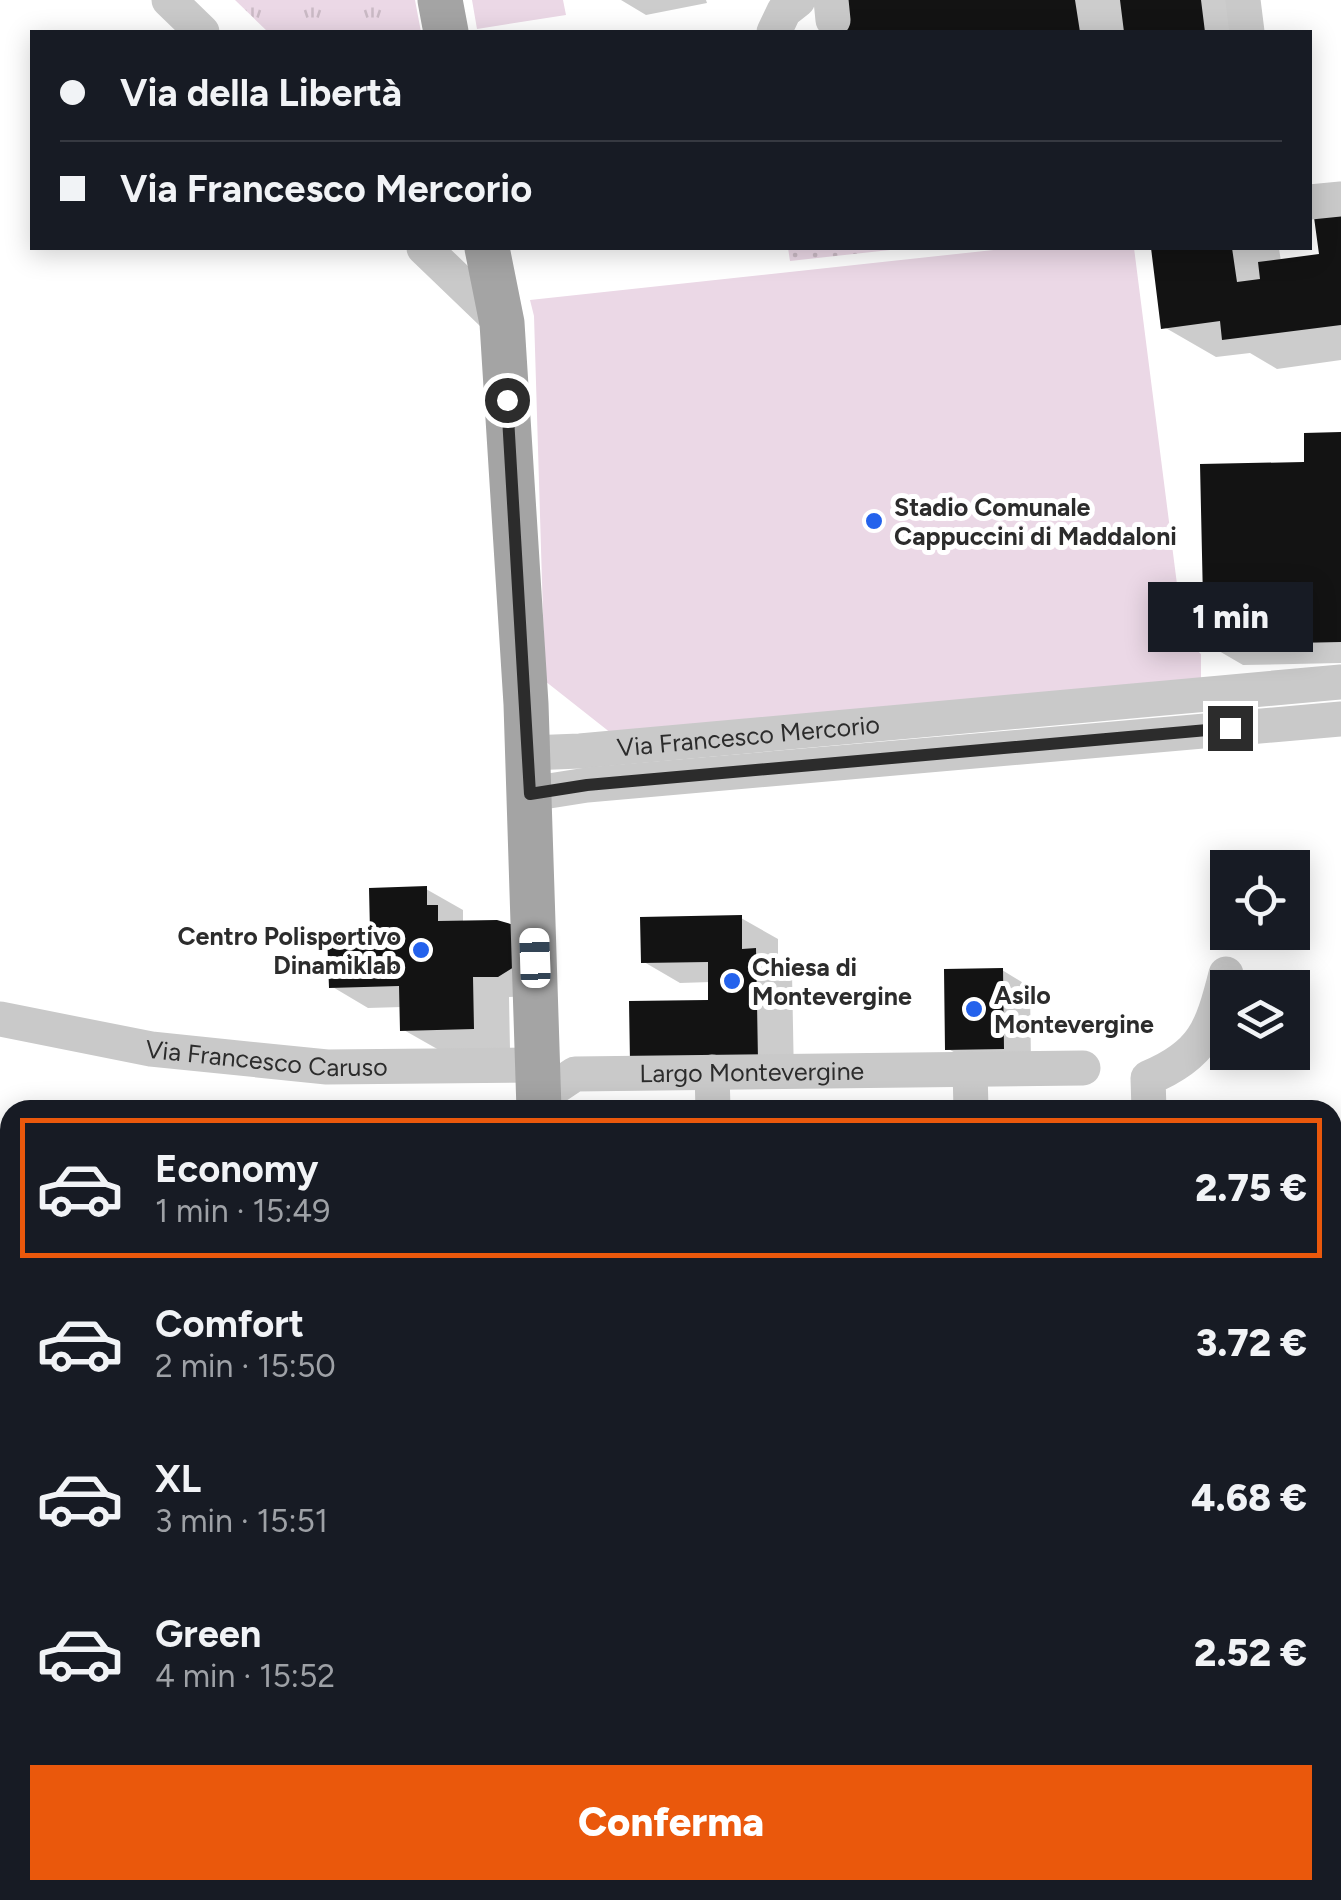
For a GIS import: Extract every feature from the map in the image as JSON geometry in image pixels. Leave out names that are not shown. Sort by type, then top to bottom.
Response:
[{"type":"main road","points":[[440,0],[446,30]]},
{"type":"main road","points":[[487,250],[502,324],[530,773],[539,1091]]},
{"type":"street","points":[[169,0],[200,30]]},
{"type":"street","points":[[775,30],[784,11],[798,0]]},
{"type":"street","points":[[1242,0],[1247,30]]},
{"type":"street","points":[[1312,202],[1341,199]]},
{"type":"street","points":[[426,250],[502,324]]},
{"type":"street","name":"Via Francesco Mercorio","points":[[530,773],[587,785],[1341,682]]},
{"type":"street","name":"Via Francesco Mercorio","points":[[969,734],[1341,719]]},
{"type":"street","name":"Via Francesco Caruso","points":[[0,1019],[151,1049],[539,1091]]},
{"type":"street","points":[[1148,1100],[1148,1078],[1173,1068],[1191,1054],[1210,1026]]},
{"type":"street","name":"Largo Montevergine","points":[[539,1091],[575,1074],[1083,1068]]},
{"type":"street","points":[[970,1069],[972,1100]]},
{"type":"street","points":[[712,1072],[713,1100]]},
{"type":"green space","points":[[235,0],[415,0],[421,30],[266,30]]},
{"type":"green space","points":[[472,0],[563,0],[566,15],[477,29]]},
{"type":"green space","points":[[788,250],[890,250],[790,261]]},
{"type":"green space","points":[[993,250],[1134,250],[1184,639],[1201,654],[1201,681],[616,737],[545,681],[534,316],[530,300]]},
{"type":"building","points":[[844,0],[1075,0],[1080,30],[830,30]]},
{"type":"building","points":[[1120,0],[1201,0],[1205,30],[1124,30]]},
{"type":"building","points":[[1341,207],[1341,325],[1222,340],[1220,321],[1161,329],[1151,250],[1232,250],[1237,282],[1260,279],[1258,262],[1319,254],[1313,210]]},
{"type":"building","points":[[1341,432],[1341,642],[1204,645],[1200,464],[1304,462],[1304,433]]},
{"type":"building","name":"Centro Polisportivo Dinamiklab","points":[[427,886],[427,905],[438,905],[438,921],[497,920],[514,925],[514,967],[498,977],[473,977],[474,1029],[400,1031],[399,986],[329,988],[327,933],[370,932],[369,888]]},
{"type":"building","name":"Chiesa di Montevergine","points":[[742,915],[742,949],[756,948],[758,1060],[630,1062],[629,1001],[708,1000],[708,962],[641,963],[640,917]]},
{"type":"building","name":"Asilo Montevergine","points":[[1003,968],[1004,1049],[945,1050],[944,969]]},
{"type":"place","name":"Stadio Comunale Cappuccini di Maddaloni","points":[[874,521]]},
{"type":"place","name":"Centro Polisportivo Dinamiklab","points":[[421,950]]},
{"type":"place","name":"Chiesa di Montevergine","points":[[732,981]]},
{"type":"place","name":"Asilo Montevergine","points":[[974,1009]]},
{"type":"route","points":[[507,400],[530,794],[587,785],[1230,728]]}]
